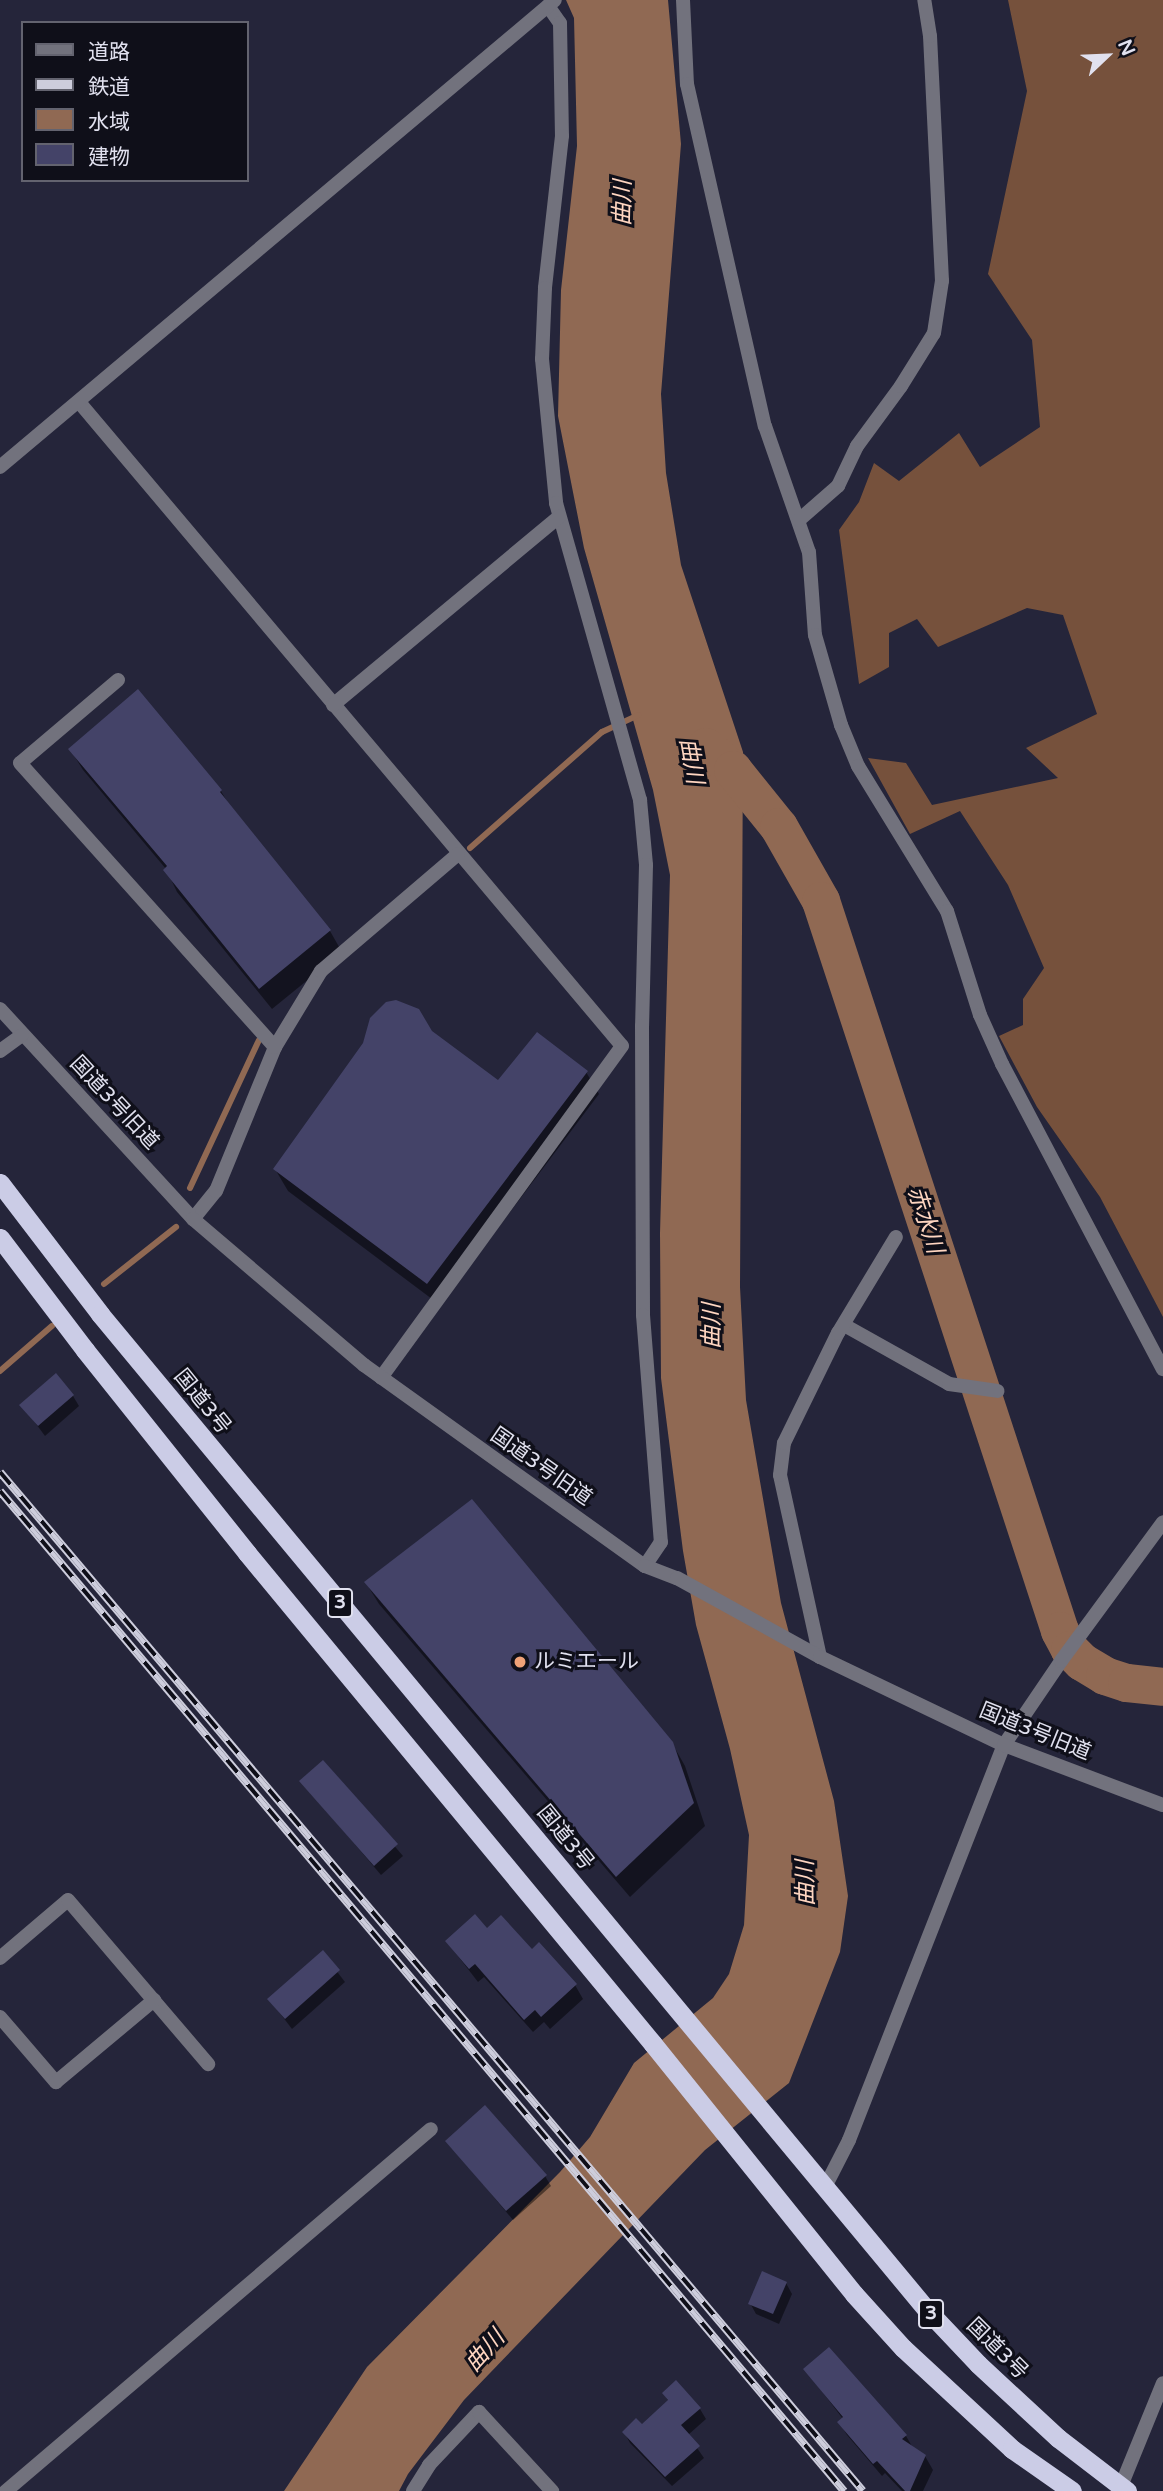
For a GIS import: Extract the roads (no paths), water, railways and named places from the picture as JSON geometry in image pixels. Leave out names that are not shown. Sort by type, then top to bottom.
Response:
[{"type":"highway","name":"国道3号","points":[[0,1183],[126,1346],[926,2310],[978,2364],[1058,2438],[1124,2489]]},
{"type":"highway","name":"3","points":[[0,1238],[85,1350],[247,1553],[653,2044],[854,2294],[903,2348],[1012,2449],[1072,2491]]},
{"type":"street","points":[[683,0],[687,84],[765,426],[809,552],[815,635],[841,725],[858,766],[947,911],[980,1015],[1002,1064],[1163,1369]]},
{"type":"street","points":[[800,520],[838,486],[857,446],[901,386],[934,333],[942,281],[930,36],[924,0]]},
{"type":"street","points":[[0,467],[553,2],[560,23],[562,136],[545,288],[541,359],[559,517],[640,800],[646,865],[642,1026],[643,1315],[661,1542],[645,1566]]},
{"type":"street","points":[[79,402],[458,855],[622,1046],[381,1378]]},
{"type":"street","points":[[333,705],[559,517]]},
{"type":"street","points":[[118,680],[20,763],[275,1047]]},
{"type":"street","points":[[193,1219],[216,1191],[275,1047],[321,971],[458,855]]},
{"type":"street","name":"国道3号旧道","points":[[0,1009],[193,1219],[381,1378],[645,1566],[677,1578],[820,1657],[1004,1745],[1163,1805]]},
{"type":"street","points":[[0,1051],[22,1035]]},
{"type":"street","points":[[820,1657],[780,1475],[784,1443],[844,1325],[896,1237]]},
{"type":"street","points":[[844,1325],[949,1384],[998,1391]]},
{"type":"street","points":[[825,2187],[849,2140],[1004,1745],[1061,1661],[1163,1522]]},
{"type":"street","points":[[0,1958],[68,1900],[208,2064]]},
{"type":"street","points":[[0,2017],[56,2082],[154,2000]]},
{"type":"street","points":[[6,2491],[431,2129]]},
{"type":"street","points":[[1124,2489],[1163,2383]]},
{"type":"street","points":[[413,2491],[429,2465],[479,2412],[552,2491]]},
{"type":"water","name":"曲川","points":[[566,0],[668,0],[681,144],[661,394],[666,473],[681,565],[743,752],[740,1287],[746,1400],[781,1603],[834,1801],[848,1896],[840,1952],[789,2083],[705,2150],[464,2400],[408,2474],[399,2491],[284,2491],[367,2367],[560,2172],[590,2137],[634,2063],[713,1998],[729,1974],[744,1925],[749,1835],[730,1749],[696,1625],[683,1551],[661,1378],[660,1233],[670,875],[653,790],[584,548],[558,416],[561,290],[577,146],[574,18]]},
{"type":"waterway","points":[[470,848],[602,732],[638,715]]},
{"type":"waterway","name":"赤水川","points":[[706,747],[733,770],[779,827],[821,901],[1060,1631],[1070,1650],[1082,1662],[1105,1676],[1127,1683],[1163,1687]]},
{"type":"waterway","points":[[190,1188],[259,1040]]},
{"type":"waterway","points":[[104,1284],[176,1227]]},
{"type":"waterway","points":[[0,1371],[52,1326]]},
{"type":"railway","points":[[0,1472],[863,2491]]},
{"type":"railway","points":[[0,1491],[844,2491]]},
{"type":"place","name":"ルミエール","points":[[520,1662]]}]
